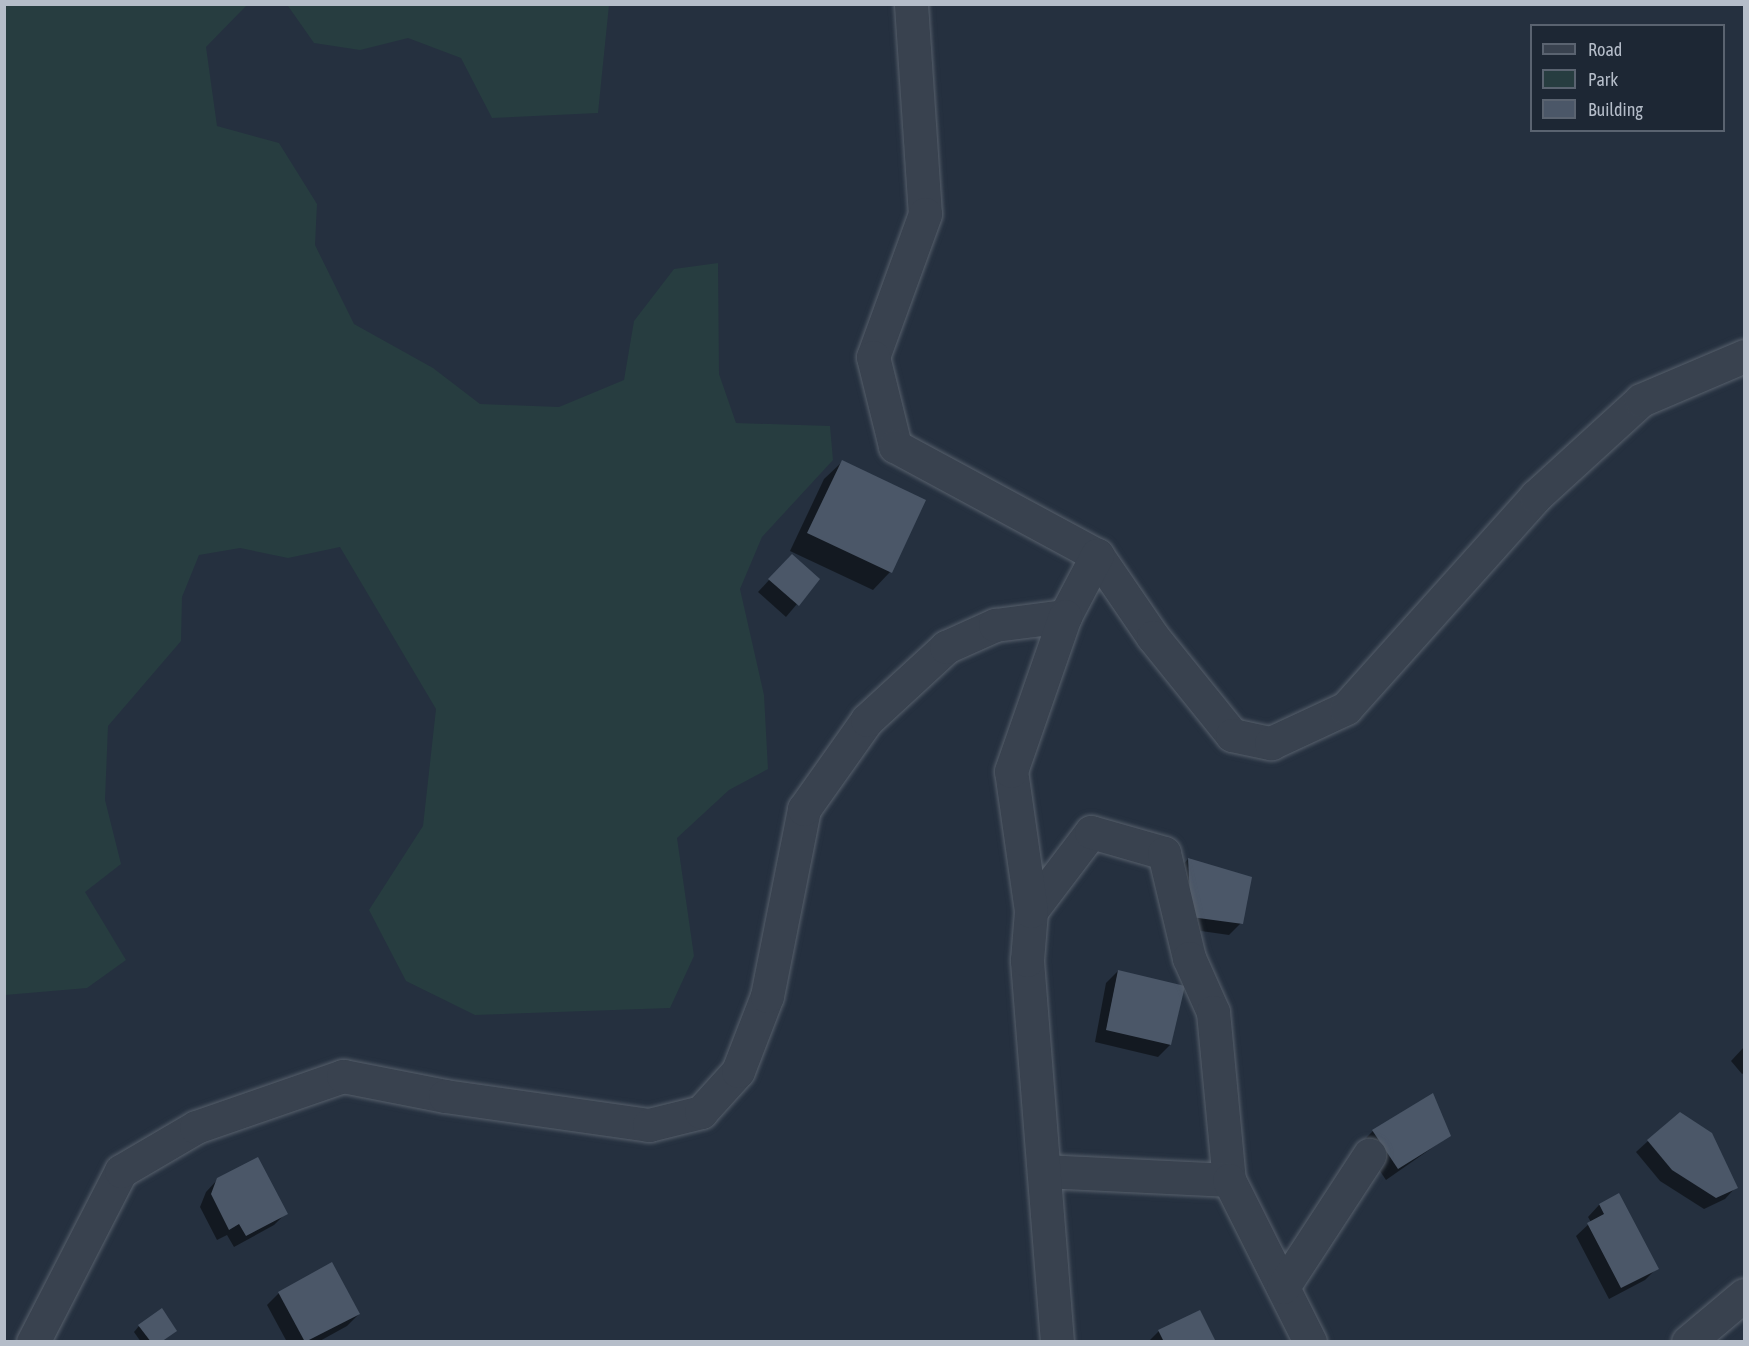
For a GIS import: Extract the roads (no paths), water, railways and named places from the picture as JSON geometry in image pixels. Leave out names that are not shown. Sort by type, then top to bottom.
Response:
[{"type":"street","points":[[911,4],[925,214],[873,357],[895,446],[1097,555],[1153,637],[1232,735],[1271,743],[1346,708],[1536,496],[1641,400],[1744,356]]},
{"type":"street","points":[[1057,1341],[1027,960],[1030,911],[1011,771],[1065,616],[1097,555]]},
{"type":"street","points":[[33,1341],[120,1171],[196,1127],[343,1076],[445,1096],[649,1125],[701,1112],[738,1071],[767,996],[804,809],[867,720],[946,647],[995,625],[1065,616]]},
{"type":"street","points":[[1030,911],[1091,832],[1164,853],[1189,958],[1213,1012],[1229,1180],[1310,1341]]},
{"type":"street","points":[[1283,1287],[1369,1155]]},
{"type":"street","points":[[1044,1171],[1229,1180]]},
{"type":"street","points":[[1688,1341],[1744,1295]]}]
